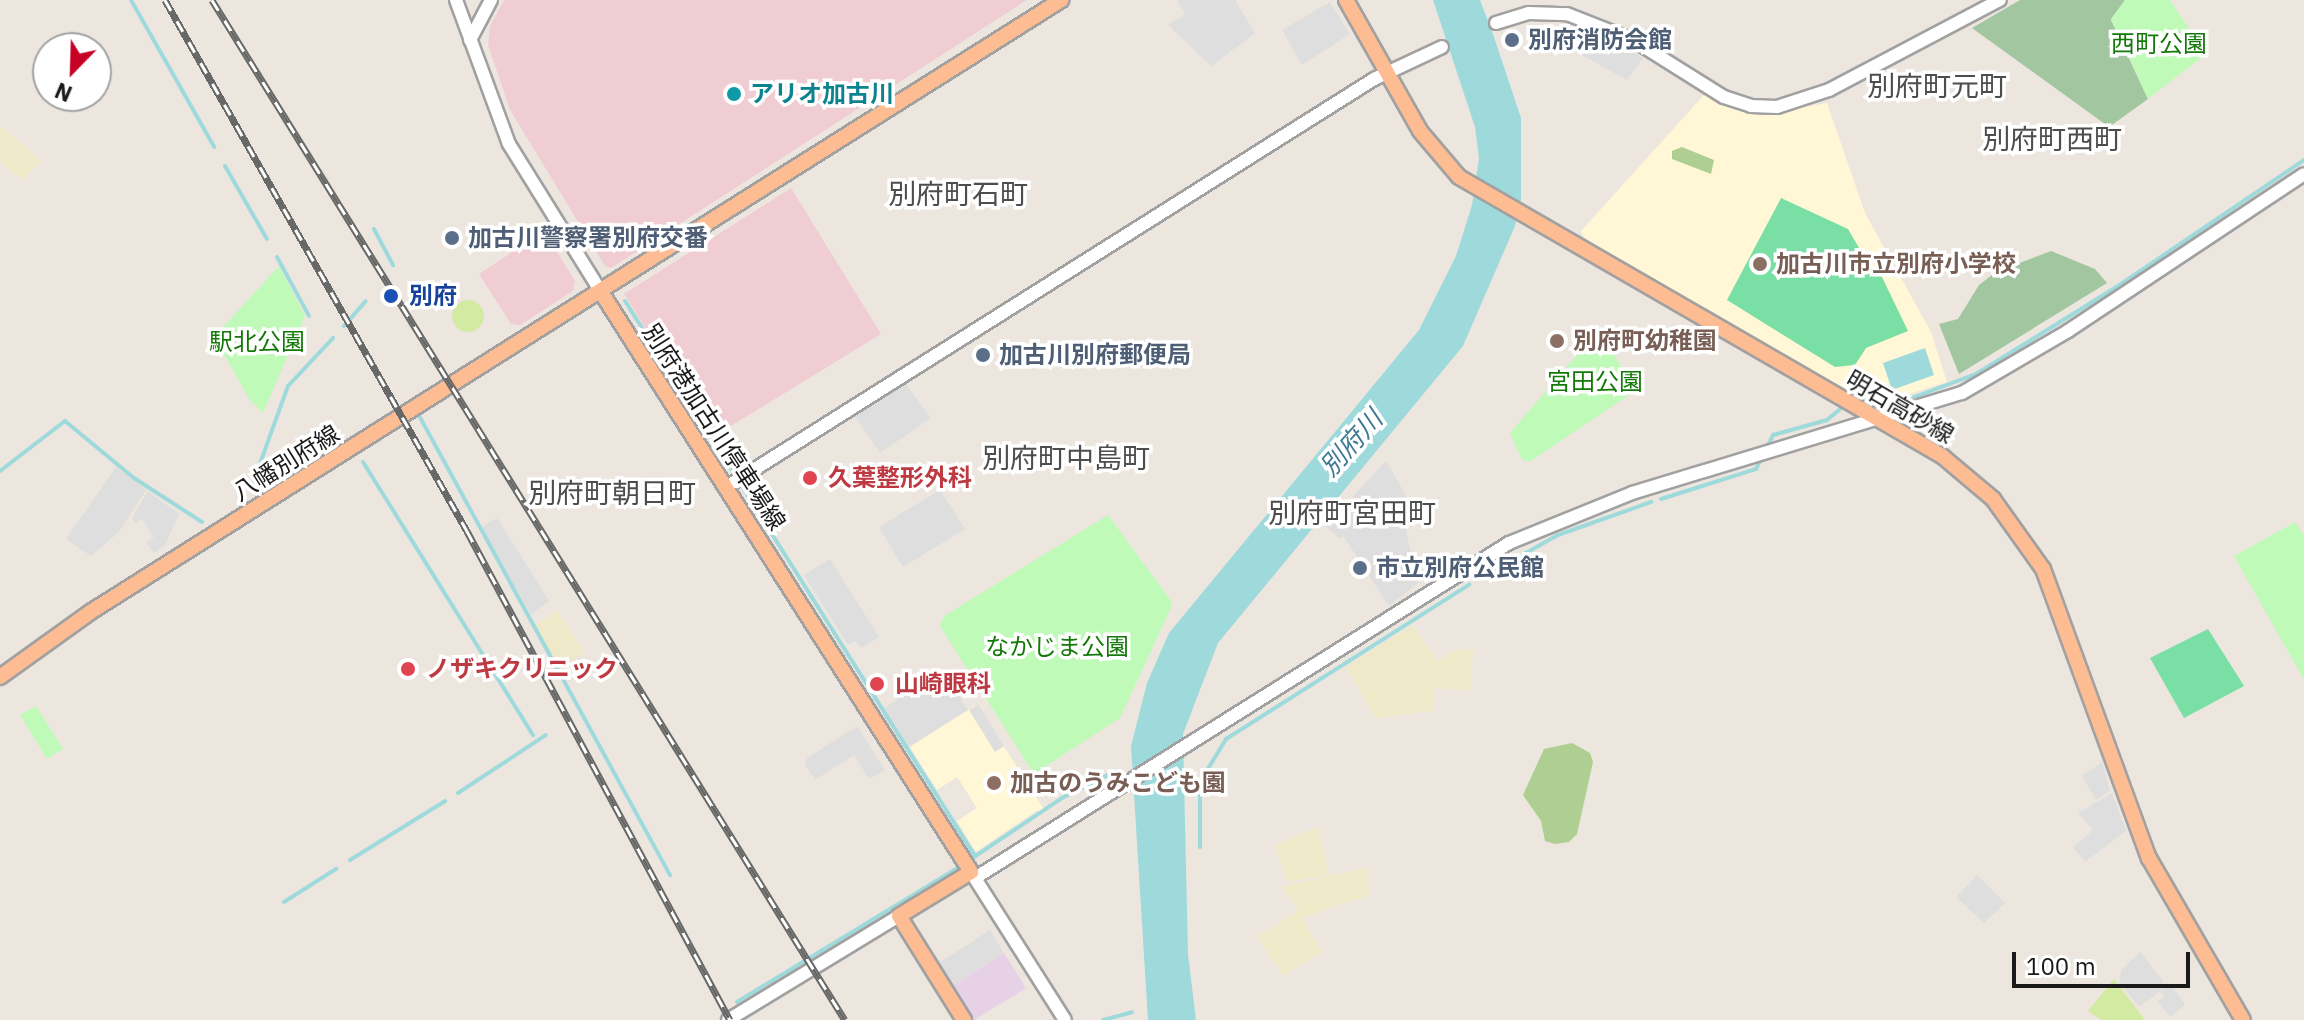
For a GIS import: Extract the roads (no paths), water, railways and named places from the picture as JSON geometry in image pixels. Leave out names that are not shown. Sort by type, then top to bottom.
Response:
[{"type":"main road","points":[[601,292],[1061,0]]},
{"type":"main road","name":"明石高砂線","points":[[1346,0],[1430,148],[1467,183],[1966,472],[2011,521],[2043,569],[2149,858],[2243,1020]]},
{"type":"main road","name":"別府港加古川停車場線","points":[[601,292],[728,486],[972,873]]},
{"type":"main road","name":"八幡別府線","points":[[0,677],[92,611],[601,292]]},
{"type":"main road","points":[[964,1020],[899,916],[972,873]]},
{"type":"street","points":[[456,0],[509,144],[601,292]]},
{"type":"street","points":[[470,40],[491,0]]},
{"type":"street","points":[[1496,23],[1529,13],[1567,14],[1633,40],[1724,97],[1751,106],[1777,107],[1829,90],[2000,0]]},
{"type":"street","points":[[728,486],[1386,71],[1442,47]]},
{"type":"street","points":[[1065,1020],[972,873],[1126,786],[1498,550],[1557,520],[1962,393],[2055,339],[2304,174]]},
{"type":"street","points":[[728,1020],[899,916]]},
{"type":"water","name":"別府川","points":[[1433,0],[1480,0],[1493,34],[1521,118],[1521,199],[1515,226],[1463,346],[1218,643],[1183,734],[1188,954],[1196,1020],[1148,1020],[1131,746],[1147,683],[1169,633],[1419,330],[1456,256],[1472,205],[1479,158],[1475,127]]},
{"type":"water","points":[[1925,348],[1934,375],[1892,390],[1883,363]]},
{"type":"waterway","points":[[131,0],[214,147]]},
{"type":"waterway","points":[[1852,400],[1862,395],[1880,406],[1893,405],[1976,374],[2118,286],[2304,160]]},
{"type":"waterway","points":[[225,166],[267,239]]},
{"type":"waterway","points":[[374,229],[393,265]]},
{"type":"waterway","points":[[277,257],[309,316]]},
{"type":"waterway","points":[[344,326],[366,301]]},
{"type":"waterway","points":[[625,301],[975,856]]},
{"type":"waterway","points":[[253,483],[288,386],[333,338]]},
{"type":"waterway","points":[[1766,449],[1773,435],[1827,420],[1845,405]]},
{"type":"waterway","points":[[416,410],[670,875]]},
{"type":"waterway","points":[[0,471],[65,421],[134,478],[202,522]]},
{"type":"waterway","points":[[1661,499],[1756,469],[1762,457]]},
{"type":"waterway","points":[[363,462],[533,735]]},
{"type":"waterway","points":[[1488,574],[1558,535],[1651,502]]},
{"type":"waterway","points":[[1200,847],[1200,782],[1226,739],[1469,585]]},
{"type":"waterway","points":[[458,793],[546,735]]},
{"type":"waterway","points":[[968,861],[1062,798],[1116,771]]},
{"type":"waterway","points":[[350,860],[445,801]]},
{"type":"waterway","points":[[737,1002],[961,866]]},
{"type":"waterway","points":[[284,902],[336,869]]},
{"type":"waterway","points":[[1103,1020],[1132,1012]]},
{"type":"railway","points":[[165,0],[467,531],[730,1020]]},
{"type":"railway","points":[[212,0],[845,1020]]},
{"type":"place","name":"別府消防会館","points":[[1512,40]]},
{"type":"place","name":"アリオ加古川","points":[[734,94]]},
{"type":"place","name":"加古川警察署別府交番","points":[[452,238]]},
{"type":"place","name":"加古川市立別府小学校","points":[[1760,264]]},
{"type":"place","name":"別府","points":[[391,296]]},
{"type":"place","name":"別府町幼稚園","points":[[1557,341]]},
{"type":"place","name":"加古川別府郵便局","points":[[983,355]]},
{"type":"place","name":"久葉整形外科","points":[[810,478]]},
{"type":"place","name":"市立別府公民館","points":[[1360,568]]},
{"type":"place","name":"ノザキクリニック","points":[[408,669]]},
{"type":"place","name":"山崎眼科","points":[[877,684]]},
{"type":"place","name":"加古のうみこども園","points":[[994,783]]},
{"type":"district","name":"別府町元町","points":[[1937,86]]},
{"type":"district","name":"別府町西町","points":[[2052,139]]},
{"type":"district","name":"別府町石町","points":[[958,194]]},
{"type":"district","name":"別府町中島町","points":[[1066,458]]},
{"type":"district","name":"別府町朝日町","points":[[612,493]]},
{"type":"district","name":"別府町宮田町","points":[[1352,513]]},
{"type":"park label","name":"西町公園","points":[[2159,44]]},
{"type":"park label","name":"駅北公園","points":[[257,342]]},
{"type":"park label","name":"宮田公園","points":[[1595,382]]},
{"type":"park label","name":"なかじま公園","points":[[1057,647]]}]
